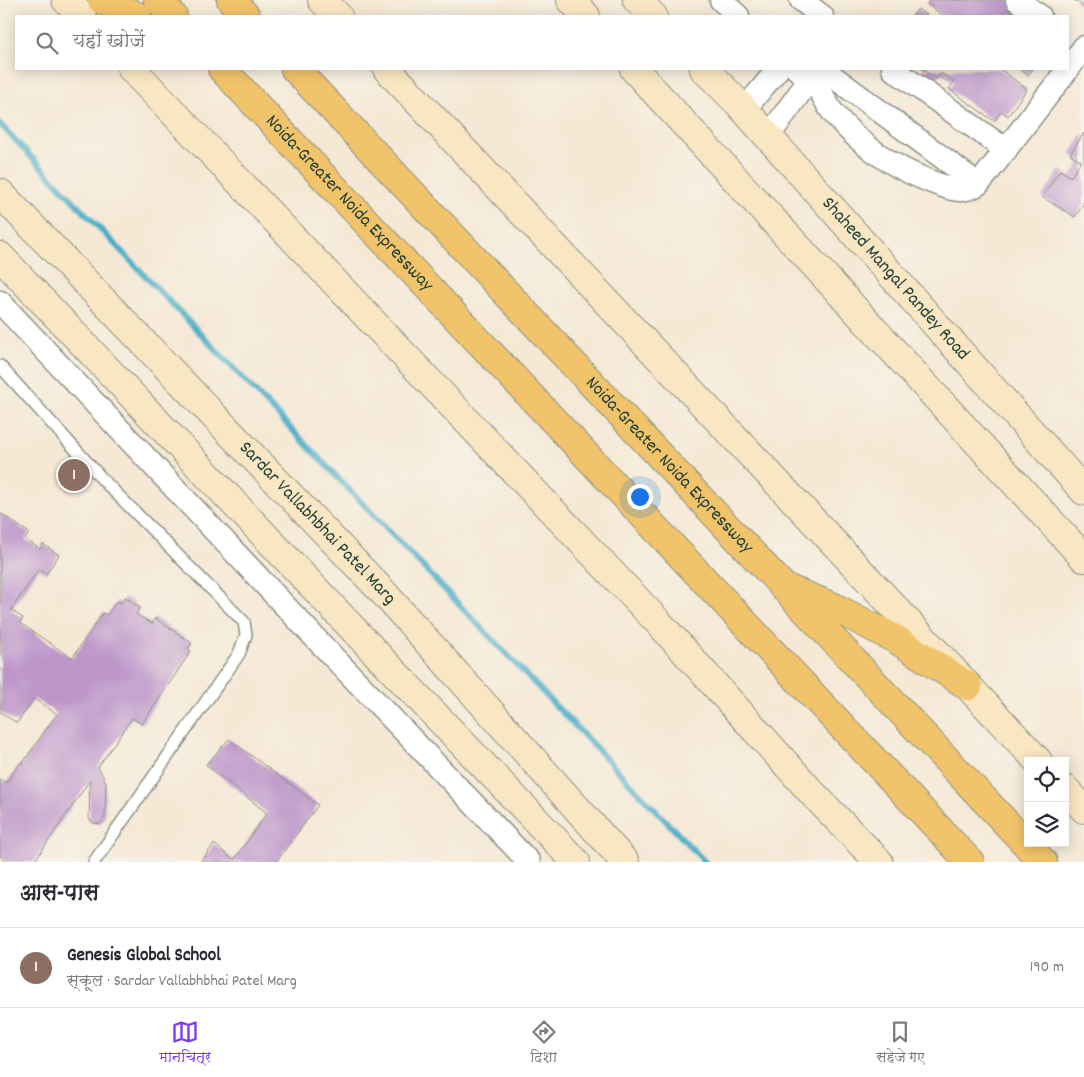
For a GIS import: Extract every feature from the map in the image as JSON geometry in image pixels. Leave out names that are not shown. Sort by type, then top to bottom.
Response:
[{"type":"highway","points":[[102,0],[135,15]]},
{"type":"highway","points":[[158,0],[172,15]]},
{"type":"highway","points":[[231,0],[245,15]]},
{"type":"highway","name":"Noida-Greater Noida Expressway","points":[[223,70],[970,862]]},
{"type":"highway","name":"Noida-Greater Noida Expressway","points":[[297,70],[1043,862]]},
{"type":"highway","points":[[785,588],[834,607],[897,640],[968,686]]},
{"type":"street","points":[[66,0],[81,15]]},
{"type":"street","points":[[322,0],[337,15]]},
{"type":"street","points":[[571,0],[585,15]]},
{"type":"street","points":[[637,0],[652,15]]},
{"type":"street","points":[[721,0],[737,15]]},
{"type":"street","points":[[1017,0],[1039,15]]},
{"type":"street","points":[[1069,37],[1084,47],[1069,68]]},
{"type":"street","points":[[133,70],[659,623],[814,795],[879,862]]},
{"type":"street","points":[[388,70],[1034,757]]},
{"type":"street","points":[[635,70],[1084,558]]},
{"type":"street","name":"Shaheed Mangal Pandey Road","points":[[705,70],[744,110],[1079,479]]},
{"type":"street","points":[[744,110],[777,70]]},
{"type":"street","points":[[894,70],[1006,150]]},
{"type":"street","points":[[812,71],[831,109],[866,146],[898,167],[920,178],[951,188],[967,189],[978,184],[991,170],[1067,70]]},
{"type":"street","points":[[812,71],[978,184]]},
{"type":"street","points":[[768,137],[812,71]]},
{"type":"street","name":"Sardar Vallabhbhai Patel Marg","points":[[0,193],[381,590],[625,862]]},
{"type":"street","points":[[0,256],[576,862]]},
{"type":"street","points":[[0,302],[318,641],[530,862]]},
{"type":"street","points":[[1069,793],[1084,809]]},
{"type":"lane","points":[[0,366],[104,481],[244,622],[246,635],[240,654],[94,862]]},
{"type":"building","points":[[930,0],[1007,0],[1029,15],[943,15],[927,4]]},
{"type":"building","points":[[1074,0],[1084,0],[1084,7]]},
{"type":"building","points":[[918,9],[927,15],[913,15]]},
{"type":"building","points":[[924,70],[1001,70],[1027,89],[1008,116],[1001,111],[994,121],[949,89],[954,82],[941,73],[937,79]]},
{"type":"building","points":[[1020,70],[1032,70],[1028,75]]},
{"type":"building","points":[[1084,133],[1084,203],[1075,217],[1042,197],[1060,170],[1071,177],[1081,161],[1070,154]]},
{"type":"building","points":[[0,513],[29,533],[25,539],[40,549],[43,544],[59,555],[46,574],[39,569],[11,610],[23,618],[20,623],[72,658],[103,613],[107,615],[117,601],[121,603],[125,597],[140,608],[136,614],[152,624],[155,618],[192,643],[188,649],[191,651],[142,724],[132,718],[98,767],[106,782],[105,816],[102,822],[100,824],[93,823],[89,819],[90,780],[34,862],[3,862],[5,860],[0,856],[0,779],[6,783],[20,763],[22,764],[57,714],[34,699],[17,723],[0,712]]},
{"type":"building","points":[[229,739],[318,805],[276,862],[201,862],[214,844],[234,860],[267,813],[206,765]]},
{"type":"waterway","points":[[0,124],[705,862]]},
{"type":"place","name":"Genesis Global School","points":[[74,475]]}]
